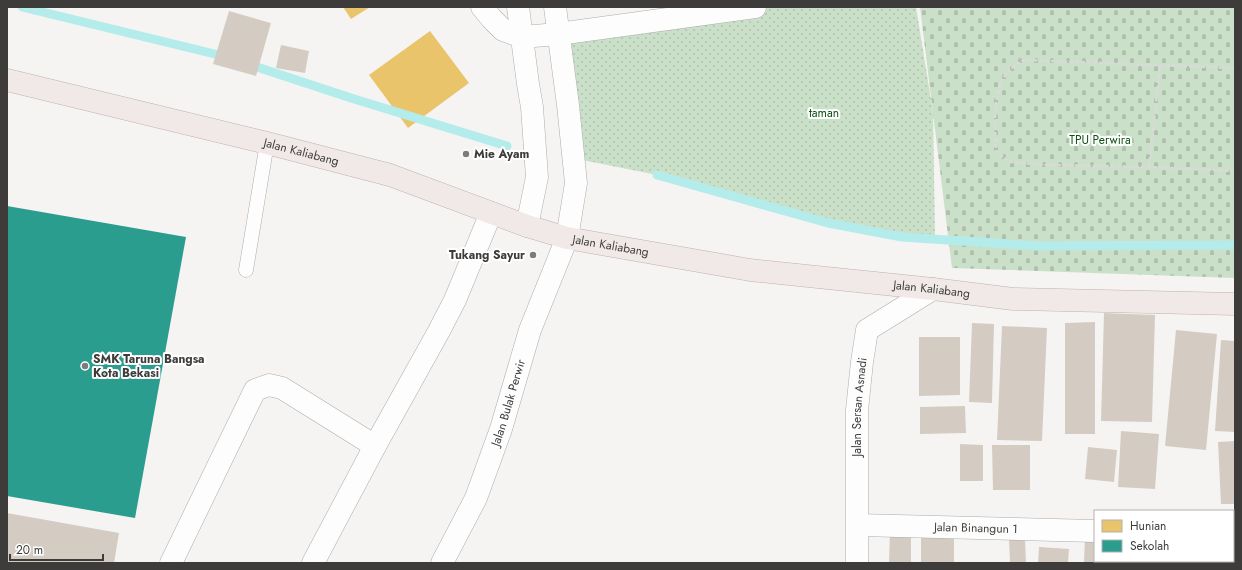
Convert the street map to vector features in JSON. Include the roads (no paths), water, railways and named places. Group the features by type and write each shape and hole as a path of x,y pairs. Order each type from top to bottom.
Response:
{"main road":[{"name":"Jalan Kaliabang","path":"7,80 267,143 390,175 527,226 568,238 750,270 1013,299 1235,304"}],"street":[{"path":"482,7 492,20 503,30 522,38 755,7"},
{"path":"518,7 532,107 537,176 527,226"},
{"name":"Jalan Bulak Perwir","path":"442,563 476,498 501,429 530,330 568,238 576,183 568,105 555,7"},
{"path":"313,563 452,306 492,213"},
{"name":"Jalan Sersan Asnadi","path":"857,563 858,410 862,362 867,330 933,289"},
{"path":"171,563 255,390 269,385 282,388 375,446"},
{"name":"Jalan Binangun 1","path":"858,525 1094,531"}],"lane":[{"path":"246,270 267,143"}],"waterway":[{"path":"22,7 227,57"},
{"path":"248,64 351,98 507,146"},
{"path":"657,175 828,223 902,237 1039,246 1235,245"}],"place":[{"name":"Mie Ayam","path":"466,154"},
{"name":"Tukang Sayur","path":"533,255"},
{"name":"SMK Taruna Bangsa Kota Bekasi","path":"85,366"}],"park label":[{"name":"taman","path":"824,113"},
{"name":"TPU Perwira","path":"1100,140"}]}
